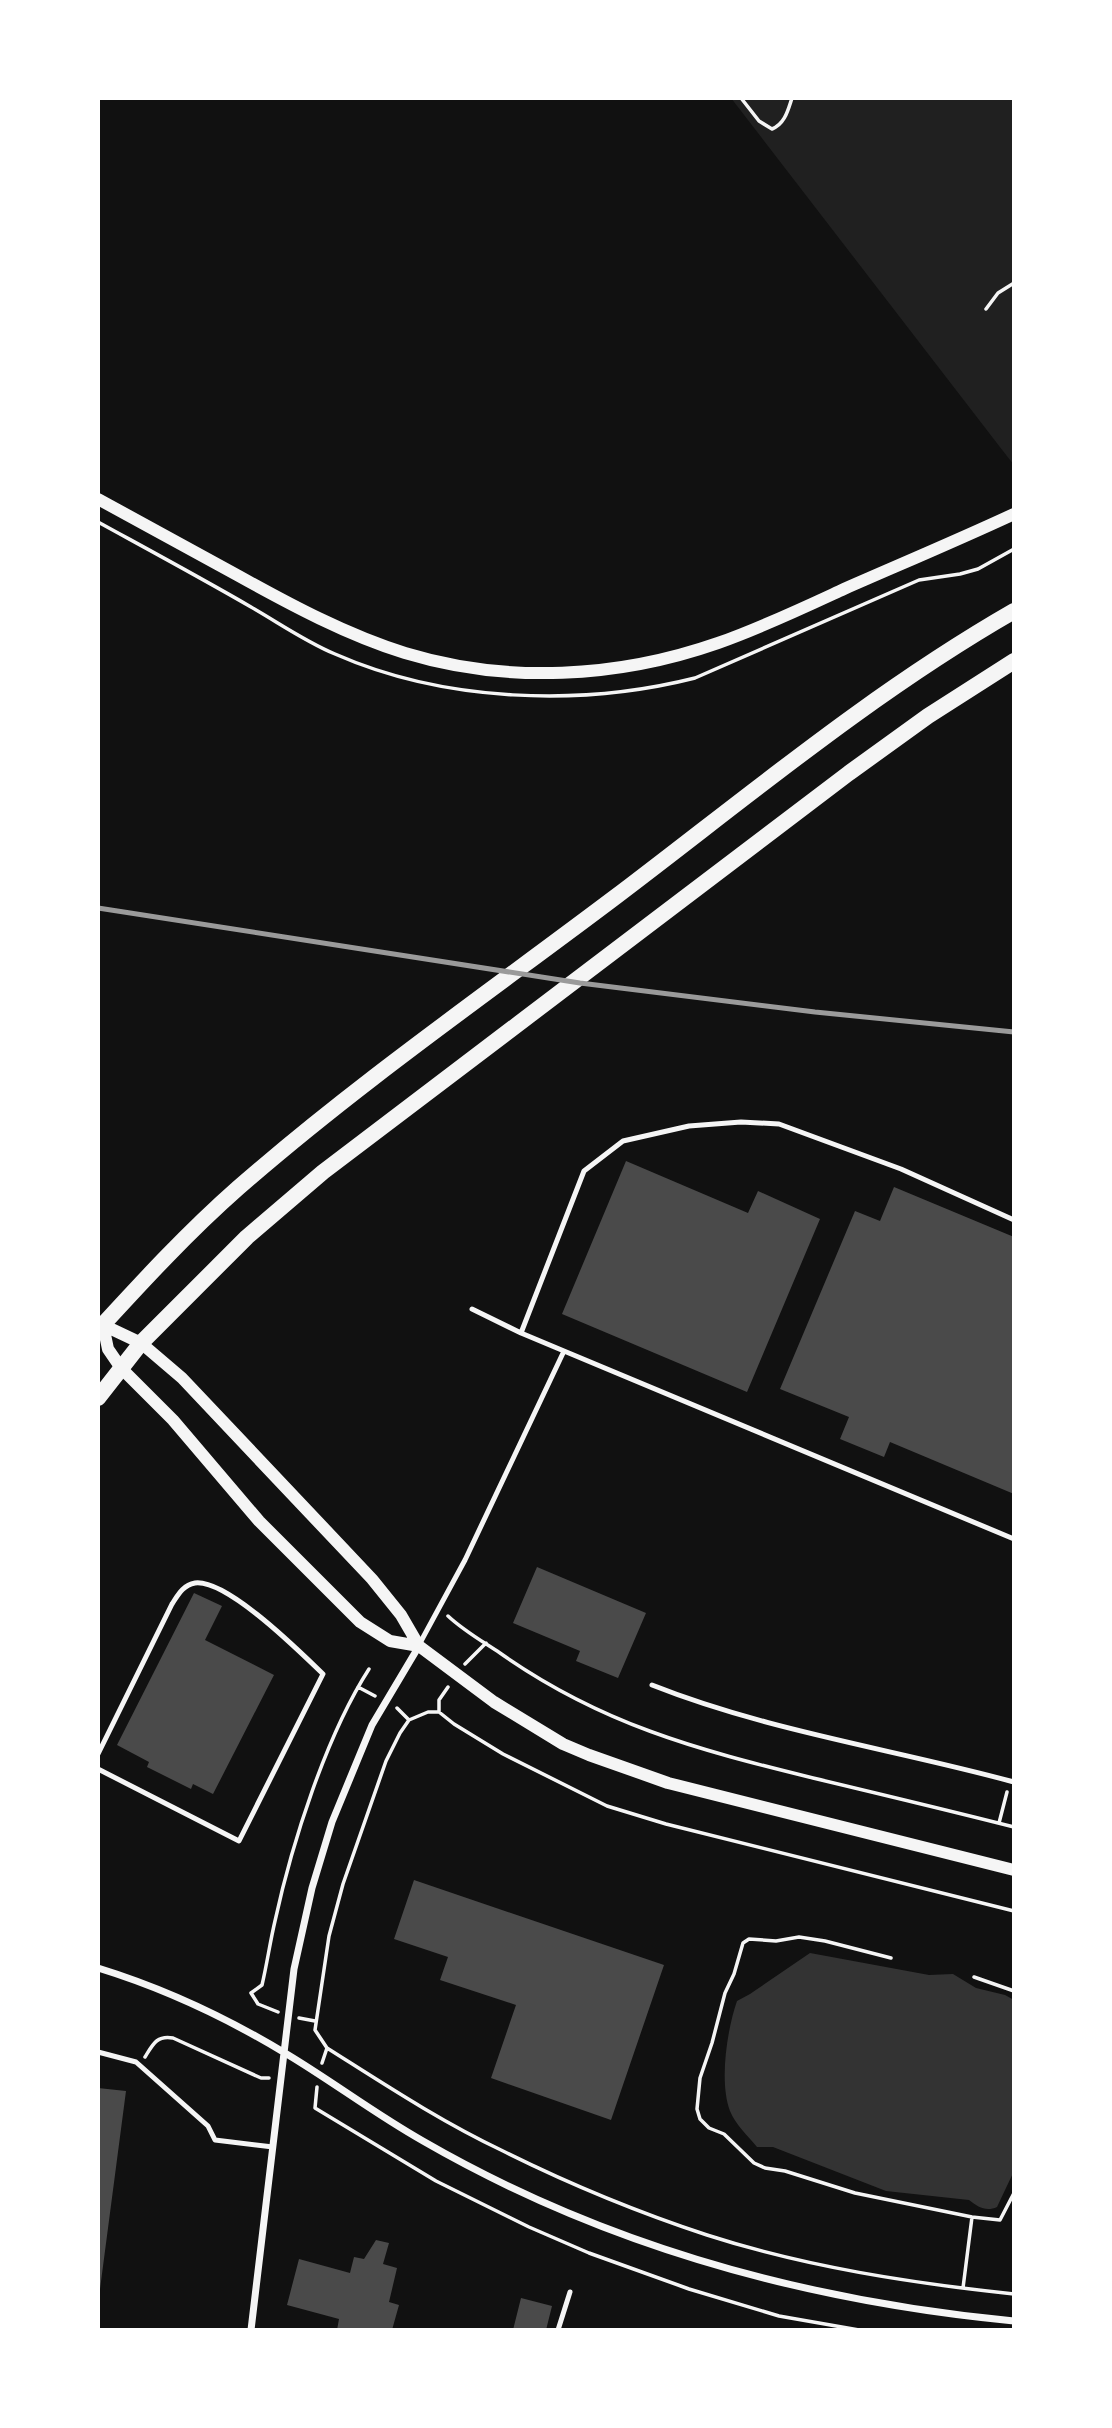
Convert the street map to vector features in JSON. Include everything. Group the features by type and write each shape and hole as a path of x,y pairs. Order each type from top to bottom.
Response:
{"main road":[{"path":"100,1325 169,1253 237,1189 343,1102 644,875 807,747 891,689 1014,611"},
{"path":"98,1398 141,1343 247,1237 323,1172 707,879 928,716 1014,661"}],"street":[{"path":"98,499 270,593 366,638 405,653 446,663 481,669 541,673 575,673 631,666 718,643 1014,514"},
{"path":"100,1325 141,1343 182,1378 372,1579 401,1615 418,1646 459,1678 520,1719 589,1755 696,1790 1014,1870"},
{"path":"100,1325 107,1349 121,1368 173,1420 259,1521 360,1622 390,1641 418,1646"},
{"path":"251,2330 294,1969 312,1888 332,1822 372,1725 418,1646"},
{"path":"98,1968 182,2000 284,2053 369,2108 463,2163 525,2194 623,2235 682,2255 819,2292 905,2309 1014,2321"}],"lane":[{"path":"521,1333 584,1171 623,1141 689,1126 741,1122 779,1124 901,1169 1014,1220"},
{"path":"472,1309 521,1333 1014,1539"},
{"path":"418,1646 466,1560 564,1351"},
{"path":"98,1754 172,1604 183,1588 193,1583 207,1583 222,1590 280,1633 323,1674 239,1841 98,1769"},
{"path":"652,1685 715,1708 782,1727 928,1759 1012,1782"},
{"path":"98,2052 136,2062 208,2126 215,2140 273,2147"},
{"path":"558,2330 570,2292"}],"path":[{"path":"741,98 759,121 772,129 779,126 783,120 792,98"},
{"path":"986,309 998,293 1014,283"},
{"path":"98,522 334,654 399,676 449,688 523,696 599,695 695,678 919,580 978,569 1014,549"},
{"path":"439,1608 461,1628 543,1681 575,1699 648,1732 716,1754 1014,1827"},
{"path":"251,1993 262,1985 275,1920 313,1794 331,1745 369,1669"},
{"path":"1014,1911 666,1824 607,1806 503,1754 439,1712 428,1712 409,1720 400,1733 386,1761 364,1820 329,1936 315,2021 318,2037 327,2048 407,2098 499,2150 586,2189 708,2235 831,2267 1014,2294"},
{"path":"999,1824 1012,1782"},
{"path":"891,1958 799,1937 767,1941 749,1939 743,1943 722,2001 700,2078 697,2109 700,2119 709,2128 723,2134 754,2163 855,2193 972,2217 1000,2220 1014,2193"},
{"path":"974,1977 1014,1990"},
{"path":"140,2066 155,2041 164,2036 261,2078 281,2077"},
{"path":"315,2108 436,2181 589,2253 689,2289 779,2316 859,2330"},
{"path":"963,2288 972,2217"}],"shaded area":[{"path":"731,98 1014,98 1014,465 1003,451"},
{"path":"810,1953 929,1975 953,1974 976,1988 1014,2000 1014,2171 997,2207 986,2209 969,2200 886,2191 773,2147 757,2147 738,2125 730,2111 725,2086 727,2041 737,2001"}],"building":[{"path":"626,1161 748,1213 758,1191 820,1219 747,1392 562,1314"},
{"path":"894,1187 1014,1237 1014,1494 890,1442 884,1457 840,1439 849,1417 780,1389 855,1211 880,1221"},
{"path":"537,1567 646,1613 618,1678 576,1661 580,1651 513,1623"},
{"path":"194,1593 222,1606 205,1640 274,1675 213,1794 193,1784 191,1789 147,1767 149,1762 117,1745"},
{"path":"414,1880 664,1965 611,2120 491,2078 516,2005 440,1980 448,1957 394,1939"},
{"path":"98,2088 126,2091 100,2289 98,2289"},
{"path":"376,2240 389,2243 383,2264 397,2268 389,2302 399,2305 392,2330 337,2330 339,2319 287,2305 299,2259 350,2273 354,2257 364,2259"},
{"path":"521,2298 552,2306 546,2330 513,2330"}],"railway":[{"path":"98,908 580,983 815,1012 1014,1032"}]}
